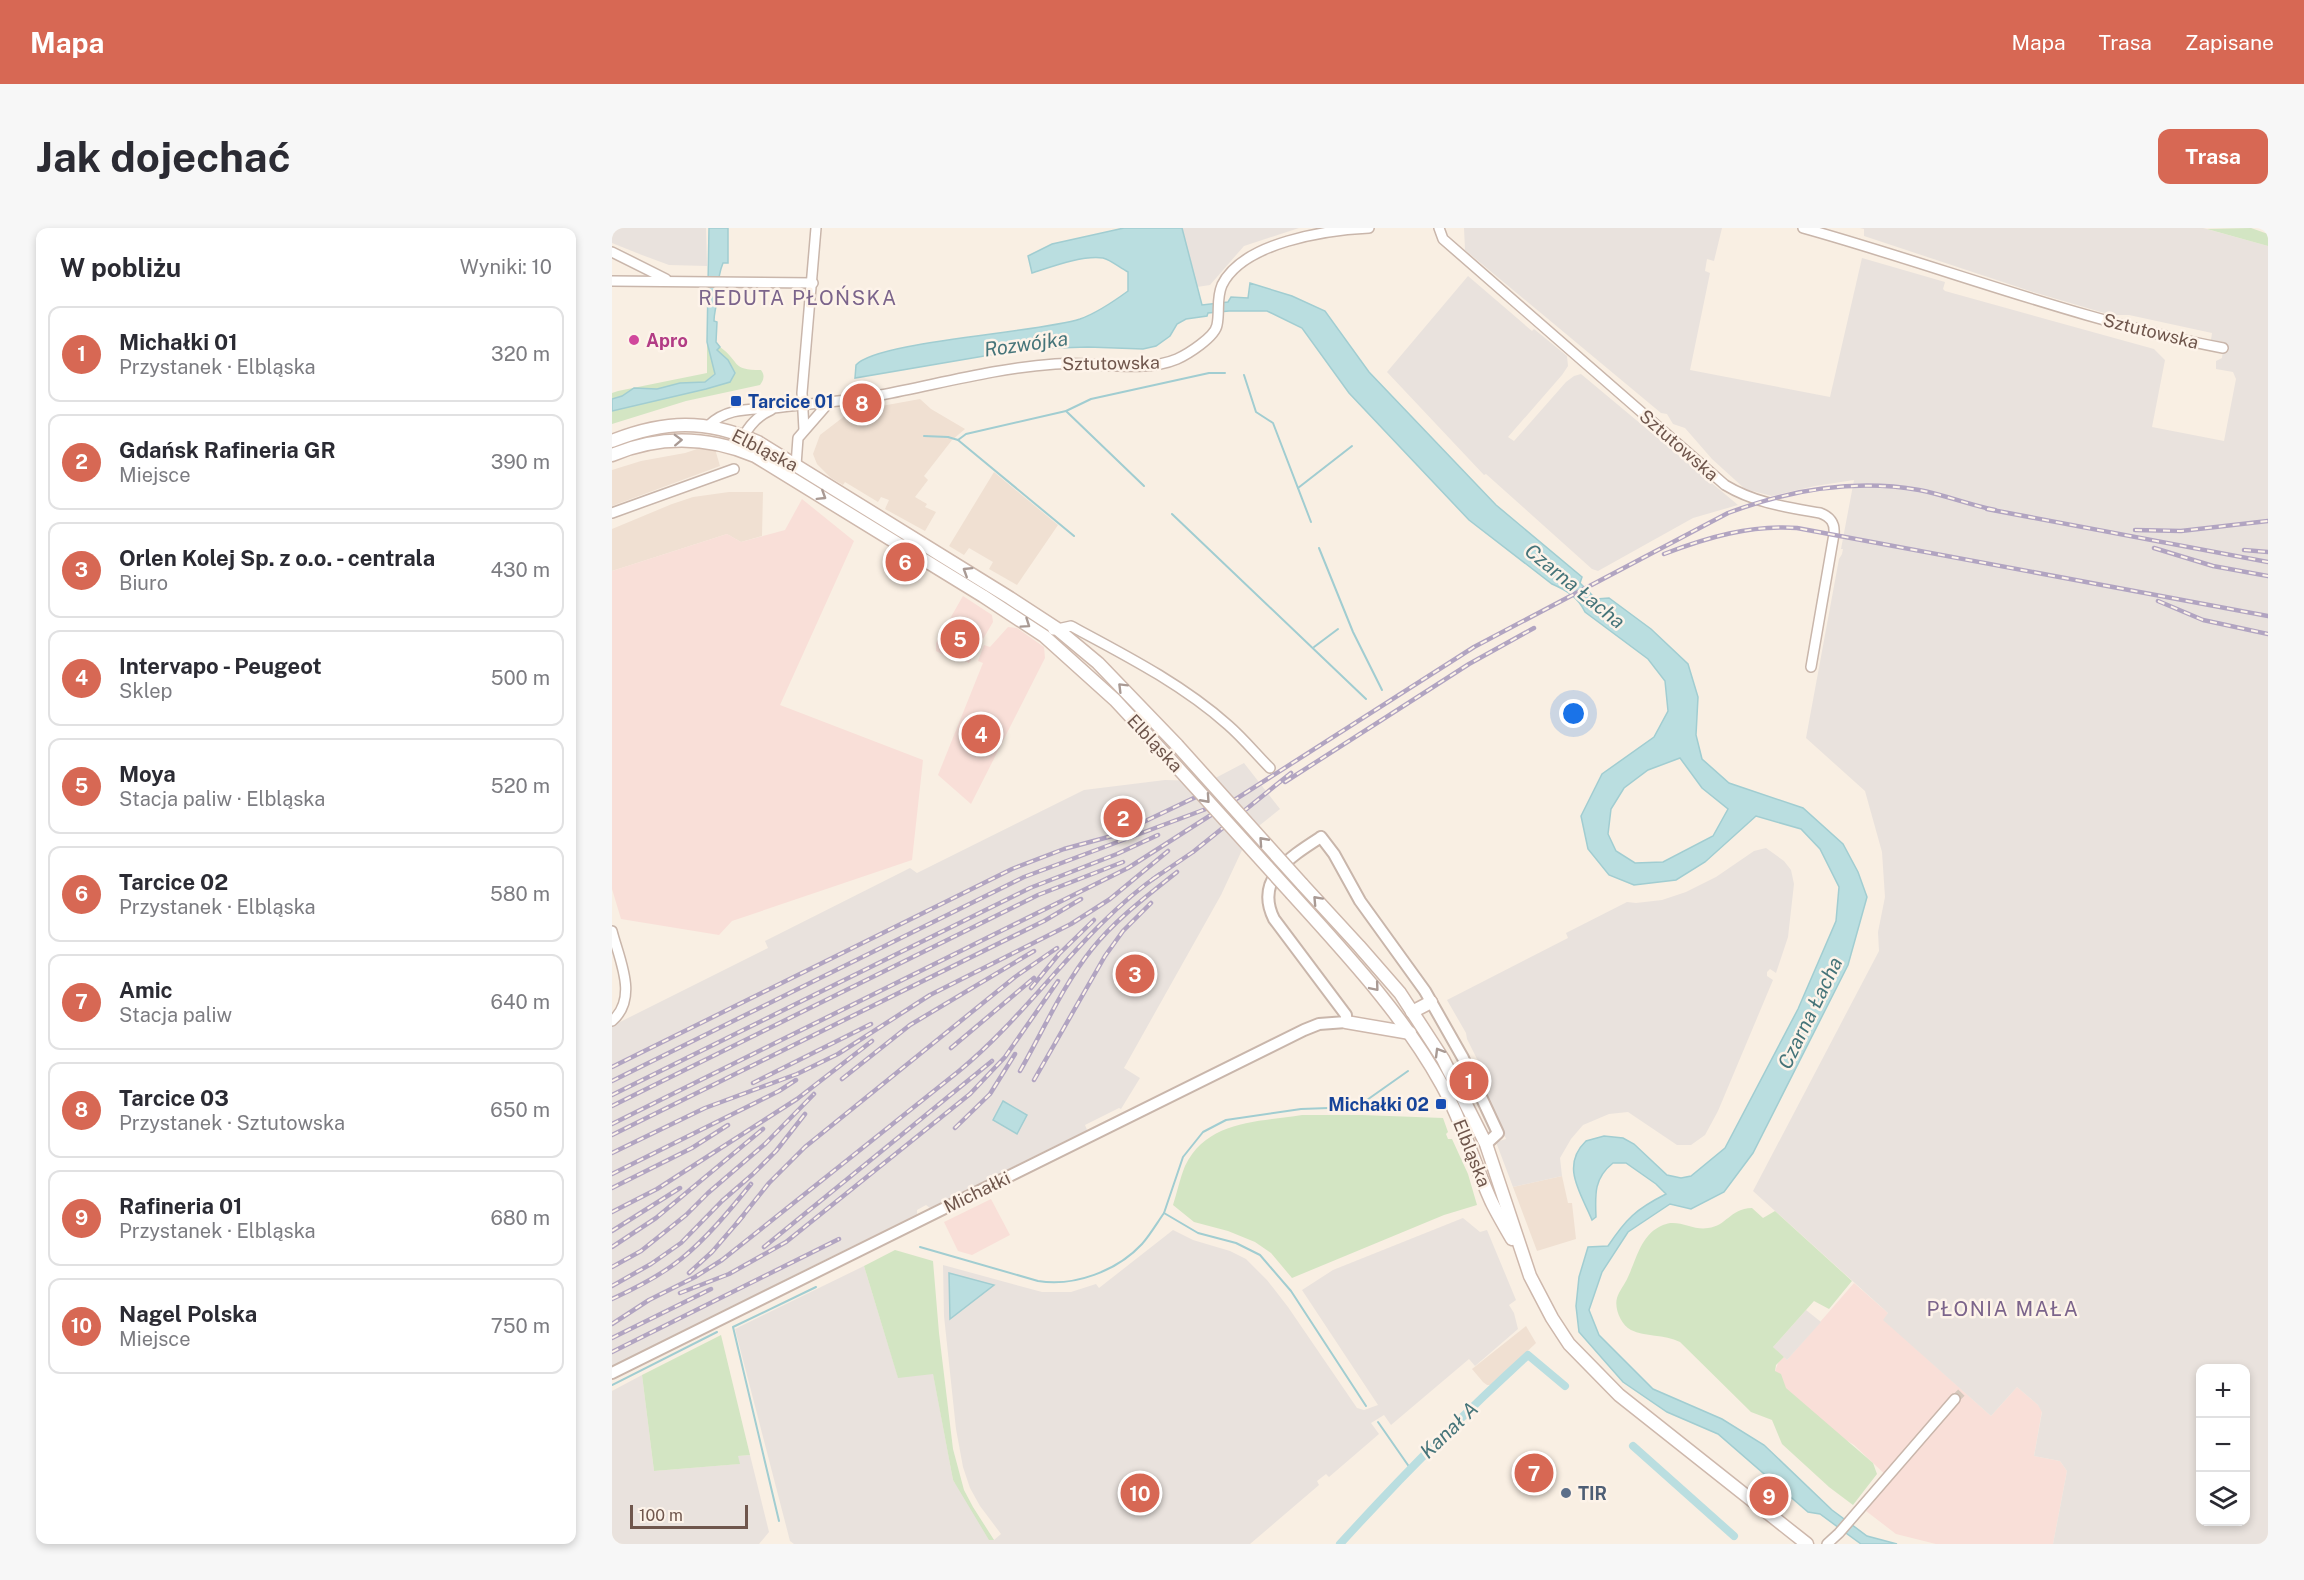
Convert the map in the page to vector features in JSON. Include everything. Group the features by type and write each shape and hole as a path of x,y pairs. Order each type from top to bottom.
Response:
{"main road":[{"name":"Elbląska","path":"612,441 638,432 671,425 710,425 744,435 1010,598 1056,628 1105,670 1177,745 1400,993 1443,1059 1486,1144 1504,1193 1524,1261"},
{"name":"Elbląska","path":"612,455 641,444 675,440 706,441 737,448 772,465 1044,636 1115,700 1292,894 1392,1009 1410,1033 1465,1132 1492,1203 1538,1292 1562,1333 1579,1356 1618,1395 1807,1544"},
{"path":"1412,1012 1431,1002"},
{"path":"1380,1028 1392,1009"},
{"path":"1346,1022 1410,1033"}],"street":[{"path":"804,430 802,405 816,228"},
{"name":"Sztutowska","path":"710,425 727,413 737,410 776,408 878,395 1030,366 1065,363 1141,366 1167,363 1204,341 1217,327 1218,297 1223,283 1232,271 1262,252 1291,240 1335,230 1369,228"},
{"name":"Sztutowska","path":"1439,228 1443,238 1725,485 1741,495 1760,502 1820,513 1832,521 1834,534 1811,667"},
{"name":"Sztutowska","path":"1803,228 1869,246 2122,325 2223,348"},
{"path":"612,252 670,281"},
{"path":"612,281 813,283"},
{"path":"796,465 798,438 825,407 826,402"},
{"name":"Sztutowska","path":"737,448 752,423 760,415 776,408"},
{"path":"612,513 734,469"},
{"name":"Elbląska","path":"1056,628 1071,626 1165,679 1227,725 1270,768"},
{"path":"1044,636 1056,628"},
{"name":"Elbląska","path":"1346,1022 1346,1015 1274,919 1268,904 1268,889 1273,876 1304,848 1321,837 1334,854 1360,901 1416,978 1463,1058 1498,1133 1486,1144"},
{"path":"612,931 627,995 623,1009 612,1021"},
{"name":"Michałki","path":"612,1373 1304,1030 1319,1024 1346,1022"},
{"path":"1827,1544 1849,1522 1955,1400"}],"shaded area":[{"path":"612,228 706,228 707,266 669,265 612,243"},
{"path":"1182,228 1299,228 1244,246 1210,285 1197,287"},
{"path":"1464,228 1722,228 1714,261 1707,259 1705,271 1710,273 1690,370 1830,397 1862,258 1945,282 1943,289 1945,291 2154,349 2165,360 2152,427 2224,441 2236,379 2233,372 2216,369 2216,361 2222,358 2224,342 2211,340 2212,333 2129,315 2111,315 2033,292 1864,236 1864,229 1860,228 2203,228 2268,246 2268,1544 2053,1544 2067,1471 2060,1461 2034,1456 2042,1412 2038,1405 2017,1387 1991,1416 1883,1320 1888,1313 1753,1191 1879,951 1878,932 1885,897 1882,852 1865,791 1806,738 1839,559 1843,549 1841,549 1854,480 1772,496 1745,489 1712,459 1685,428 1673,424 1667,414 1661,413 1465,250"},
{"path":"1468,276 1532,331 1534,329 1567,356 1568,366 1562,375 1508,437 1514,441 1566,382 1581,374 1738,505 1693,518 1598,571 1592,569 1486,474 1484,475 1387,372"},
{"path":"920,399 931,409 965,429 952,440 924,476 928,480 915,497 927,504 925,507 936,512 925,531 885,509 889,500 881,497 878,502 845,482 843,485 831,478 817,464 813,454 820,435 846,415 865,409"},
{"path":"703,447 715,449 720,466 612,506 612,470"},
{"path":"994,472 1058,525 1017,585 989,569 993,562 969,548 964,555 949,546"},
{"path":"729,492 763,492 762,536 741,542 727,534 612,571 612,529 693,497"},
{"path":"802,499 854,541 780,705 923,760 912,860 732,921 719,935 621,919 612,889 612,571 727,534 741,542 785,530"},
{"path":"963,596 992,615 993,622 969,663 949,652 945,656 936,651 936,643"},
{"path":"1008,627 1017,628 1044,647 1045,658 971,804 938,775 983,663 978,661 984,645 990,647"},
{"path":"1244,763 1280,809 1250,833 1221,895 1124,1068 1140,1078 1121,1109 1085,1125 1087,1130 930,1208 926,1205 917,1210 917,1214 612,1366 612,1026 768,948 765,941 910,868 917,873 1084,790 1165,780 1202,781 1204,784"},
{"path":"1766,848 1784,861 1791,870 1794,884 1788,937 1776,973 1770,969 1767,972 1767,976 1773,980 1718,1111 1705,1135 1691,1145 1677,1145 1628,1112 1609,1114 1583,1125 1571,1139 1560,1158 1562,1176 1513,1187 1496,1142 1506,1139 1478,1073 1483,1071 1466,1033 1447,1000 1568,938 1566,933 1627,902 1662,900 1686,892 1716,877 1754,851"},
{"path":"1562,1176 1568,1203 1572,1203 1576,1239 1537,1251 1513,1187"},
{"path":"991,1199 1010,1235 972,1255 958,1251 944,1222"},
{"path":"1463,1218 1480,1232 1487,1230 1516,1300 1509,1305 1514,1313 1518,1329 1475,1366 1469,1359 1391,1425 1384,1415 1371,1423 1379,1434 1329,1477 1326,1474 1317,1481 1319,1485 1250,1544 794,1544 790,1541 735,1329 864,1266 898,1377 933,1373 953,1480 994,1540 1001,1534 980,1506 970,1488 963,1467 956,1429 944,1316 943,1265 1042,1292 1071,1292 1096,1284 1099,1288 1173,1230 1193,1240 1230,1251 1246,1259 1267,1280 1288,1307 1357,1408 1364,1410 1378,1405 1302,1290 1333,1270"},
{"path":"1854,1283 1888,1313 1884,1320 1991,1416 2017,1387 2038,1405 2042,1411 2034,1456 2060,1461 2067,1471 2053,1544 1936,1544 1896,1534 1866,1511 1891,1480 1854,1445 1840,1436 1773,1377 1778,1363 1784,1357 1787,1360"},
{"path":"1806,1310 1821,1322 1787,1360 1773,1347"},
{"path":"1526,1326 1536,1343 1492,1385 1487,1385 1472,1369"},
{"path":"642,1375 654,1471 739,1464 737,1456 750,1455 769,1532 759,1544 612,1544 612,1391"}],"green space":[{"path":"2251,228 2268,234 2268,246 2207,229"},
{"path":"707,342 715,373 705,382 680,383 657,389 634,388 612,399 612,393 618,391 707,373"},
{"path":"720,347 740,367 761,370 763,378 760,385 686,401 612,424 612,411 730,382 728,360 716,350"},
{"path":"1302,1115 1443,1118 1448,1132 1446,1134 1448,1139 1452,1139 1468,1174 1477,1205 1444,1215 1292,1278 1271,1253 1255,1242 1228,1231 1194,1222 1173,1205 1185,1166 1206,1140 1220,1131 1235,1126"},
{"path":"1752,1208 1763,1218 1775,1211 1852,1281 1829,1309 1814,1301 1773,1347 1784,1357 1776,1365 1775,1371 1781,1374 1786,1388 1873,1463 1877,1474 1853,1505 1829,1487 1782,1444 1772,1420 1751,1412 1680,1342 1631,1330 1621,1320 1617,1311 1618,1295 1645,1240 1656,1229 1669,1223 1697,1228 1714,1227 1738,1211"},
{"path":"895,1250 933,1261 953,1449 964,1490 994,1540 989,1540 953,1480 933,1374 898,1378 864,1266"},
{"path":"721,1335 750,1455 738,1456 740,1464 654,1471 642,1375"}],"water":[{"path":"709,228 728,228 728,263 723,263 719,275 714,321 717,322 716,342 720,347 717,350 728,360 735,373 730,382 612,411 612,399 634,388 657,389 680,383 705,382 715,374 707,342"},
{"path":"1124,228 1182,228 1202,305 1228,302 1231,297 1248,298 1250,283 1292,296 1325,311 1369,372 1496,505 1582,577 1580,583 1596,599 1609,598 1651,629 1688,664 1698,697 1696,735 1702,759 1729,783 1803,808 1843,844 1858,872 1867,897 1848,965 1753,1153 1724,1192 1691,1209 1670,1204 1628,1232 1602,1272 1589,1310 1599,1335 1653,1389 1722,1419 1764,1445 1832,1510 1867,1536 1897,1544 1861,1544 1820,1514 1808,1512 1718,1434 1667,1412 1623,1382 1579,1332 1576,1306 1579,1277 1588,1247 1608,1246 1632,1215 1666,1194 1626,1163 1613,1163 1599,1181 1596,1194 1596,1217 1592,1220 1575,1180 1574,1160 1578,1150 1586,1141 1604,1136 1623,1138 1634,1144 1667,1175 1681,1178 1691,1176 1725,1148 1798,1009 1836,921 1839,887 1820,849 1801,829 1756,816 1705,862 1676,880 1634,885 1609,875 1588,849 1581,816 1602,774 1654,737 1668,711 1665,681 1648,659 1585,612 1571,595 1552,584 1469,520 1349,393 1302,328 1267,311 1208,313 1207,316 1186,319 1177,324 1170,336 1156,346 1143,349 1088,347 1026,349 855,378 856,365 870,357 925,344 1030,329 1080,319 1128,291 1128,272 1103,258 1076,260 1032,273 1028,256 1052,244","holes":["1680,758 1702,788 1728,809 1713,836 1663,862 1635,863 1616,851 1608,834 1611,809 1624,788 1648,770"]},
{"path":"1003,1101 1027,1115 1017,1134 993,1120"},
{"path":"949,1273 994,1285 950,1319"}],"waterway":[{"path":"924,436 948,437 958,440 966,434 1066,411 1091,399 1209,373 1225,373"},
{"path":"1244,375 1256,412 1273,423 1311,522"},
{"path":"1066,411 1144,486"},
{"path":"958,440 1074,536"},
{"path":"1298,488 1352,446"},
{"path":"1172,514 1366,699"},
{"path":"1319,548 1353,632 1382,690"},
{"path":"1314,647 1338,629"},
{"path":"1366,1406 1291,1291 1260,1255 1236,1243 1198,1233 1164,1213 1183,1157 1203,1132 1226,1120 1301,1109 1357,1107 1408,1071"},
{"path":"920,1247 1038,1281 1066,1282 1094,1275 1132,1254 1151,1233 1164,1213"},
{"path":"779,1521 733,1327 816,1287"},
{"path":"612,1385 717,1332"},
{"name":"Kanał A","path":"1340,1544 1432,1447 1528,1355 1565,1386"},
{"path":"1378,1422 1410,1468"},
{"name":"Kanał A","path":"1633,1446 1734,1536"}],"tunnel":[{"path":"1955,1399 1963,1391"}],"railway":[{"path":"612,1124 1128,868 1474,647 1728,513 1775,498 1847,486 1919,490 1995,510"},
{"path":"1987,509 2268,562"},
{"path":"2135,530 2181,531 2268,521"},
{"path":"1664,554 1697,542 1746,530 1797,528 2268,616"},
{"path":"2154,548 2213,566 2268,576"},
{"path":"2244,550 2268,552"},
{"path":"2158,601 2203,620 2268,634"},
{"path":"1285,782 1469,664 1534,628"},
{"path":"1153,879 1193,852 1291,773"},
{"path":"1135,826 1196,797"},
{"path":"612,1081 1024,877 1214,806"},
{"path":"612,1095 1030,888 1117,854 1158,835"},
{"path":"612,1067 1012,869 1064,849 1112,836"},
{"path":"612,1153 705,1108 797,1074 838,1054 930,995 1071,924 1110,899 1168,851"},
{"path":"612,1106 1038,895 1123,862"},
{"path":"1020,1071 1063,993 1092,949 1122,918 1177,872"},
{"path":"612,1324 649,1300 695,1277 722,1260 959,1071 985,1048 1106,919 1160,874"},
{"path":"612,1135 1044,921 1081,899"},
{"path":"1034,1080 1105,956 1123,931 1151,903"},
{"path":"1031,988 1059,954 1094,920"},
{"path":"737,1223 769,1183 805,1147 1015,977 1057,948"},
{"path":"842,1079 910,1025 1034,951"},
{"path":"951,1048 1034,978"},
{"path":"680,1293 729,1274 786,1242 970,1094 1005,1057 1058,981"},
{"path":"753,1083 871,1024"},
{"path":"612,1212 657,1189 797,1099 872,1041"},
{"path":"955,1128 990,1094 1015,1054"},
{"path":"764,1247 992,1061"},
{"path":"612,1174 779,1091 796,1080"},
{"path":"612,1267 641,1251 686,1215 765,1144 814,1094"},
{"path":"612,1286 651,1264 681,1243 776,1151 805,1114"},
{"path":"612,1188 692,1148 728,1125"},
{"path":"612,1247 656,1218 763,1129"},
{"path":"612,1299 665,1271 691,1251 751,1184"},
{"path":"612,1231 680,1188"},
{"path":"689,1273 712,1252 743,1216"},
{"path":"612,1352 839,1239"},
{"path":"612,1338 711,1289"}],"place":[{"name":"Apro","path":"634,340"},
{"name":"Tarcice 01","path":"736,401"},
{"name":"Tarcice 03","path":"862,403"},
{"name":"Tarcice 02","path":"905,562"},
{"name":"Moya","path":"960,639"},
{"name":"Intervapo - Peugeot","path":"981,734"},
{"name":"Gdańsk Rafineria GR","path":"1123,818"},
{"name":"Orlen Kolej Sp. z o.o. - centrala","path":"1135,974"},
{"name":"Michałki 01","path":"1469,1081"},
{"name":"Michałki 02","path":"1441,1104"},
{"name":"Amic","path":"1534,1473"},
{"name":"Nagel Polska","path":"1140,1493"},
{"name":"TIR","path":"1566,1493"},
{"name":"Rafineria 01","path":"1769,1496"}],"district":[{"name":"REDUTA PŁOŃSKA","path":"798,298"},
{"name":"PŁONIA MAŁA","path":"2003,1309"}],"water label":[{"name":"Rozwójka","path":"1026,344"},
{"name":"Czarna Łacha","path":"1575,586"},
{"name":"Czarna Łacha","path":"1810,1013"}]}
